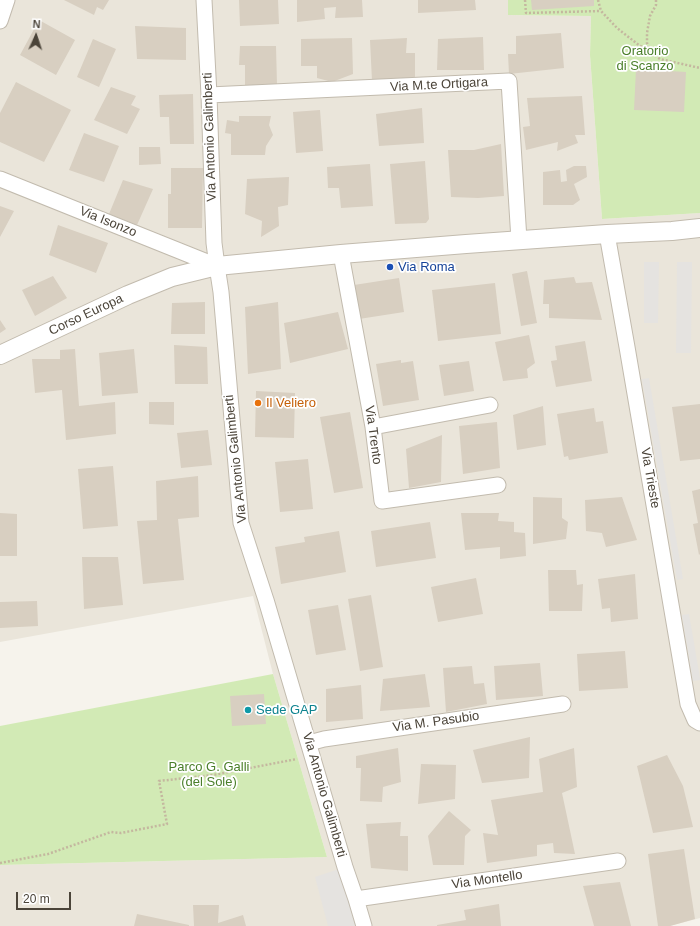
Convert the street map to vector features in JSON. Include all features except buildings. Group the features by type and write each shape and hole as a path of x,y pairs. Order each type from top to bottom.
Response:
{"street":[{"path":"0,21 7,0"},
{"name":"Via Antonio Galimberti","path":"204,0 214,242 221,292 241,523 364,926"},
{"name":"Via M.te Ortigara","path":"209,95 509,81 519,240"},
{"name":"Via Isonzo","path":"0,179 217,266"},
{"path":"217,266 341,254 700,228"},
{"name":"Via Trieste","path":"607,234 688,704 698,721"},
{"name":"Via Trento","path":"341,254 373,427 382,501 498,485"},
{"name":"Corso Europa","path":"0,355 128,295 172,277 217,266"},
{"path":"373,427 490,404"},
{"name":"Via M. Pasubio","path":"309,743 324,739 563,704"},
{"name":"Via Montello","path":"356,899 618,861"}],"path":[{"path":"525,0 526,13 601,10"},
{"path":"598,0 601,10 617,28 640,46 648,49 660,59 700,68"},
{"path":"648,49 646,43 647,33 650,16 656,5 656,0"},
{"path":"0,863 48,854 111,832 121,832 167,824 160,781 213,775 298,759 314,760"}],"shaded area":[{"path":"0,0 508,0 508,15 591,16 590,55 602,219 700,213 700,918 670,926 0,926 0,865 327,857 273,674 253,596 0,642"},
{"path":"644,262 659,262 658,323 644,323"},
{"path":"677,262 692,262 691,353 676,353"},
{"path":"649,378 683,579 677,580 642,379"},
{"path":"689,614 700,678 700,680 693,681 682,615"},
{"path":"345,867 364,926 328,926 315,877"}],"green space":[{"name":"Oratorio di Scanzo","path":"508,0 700,0 700,213 602,219 590,55 591,16 508,15"},
{"name":"Parco G. Galli (del Sole)","path":"273,674 327,857 0,865 0,726"}],"place":[{"name":"Via Roma","path":"390,267"},
{"name":"Il Veliero","path":"258,403"},
{"name":"Sede GAP","path":"248,710"}]}
